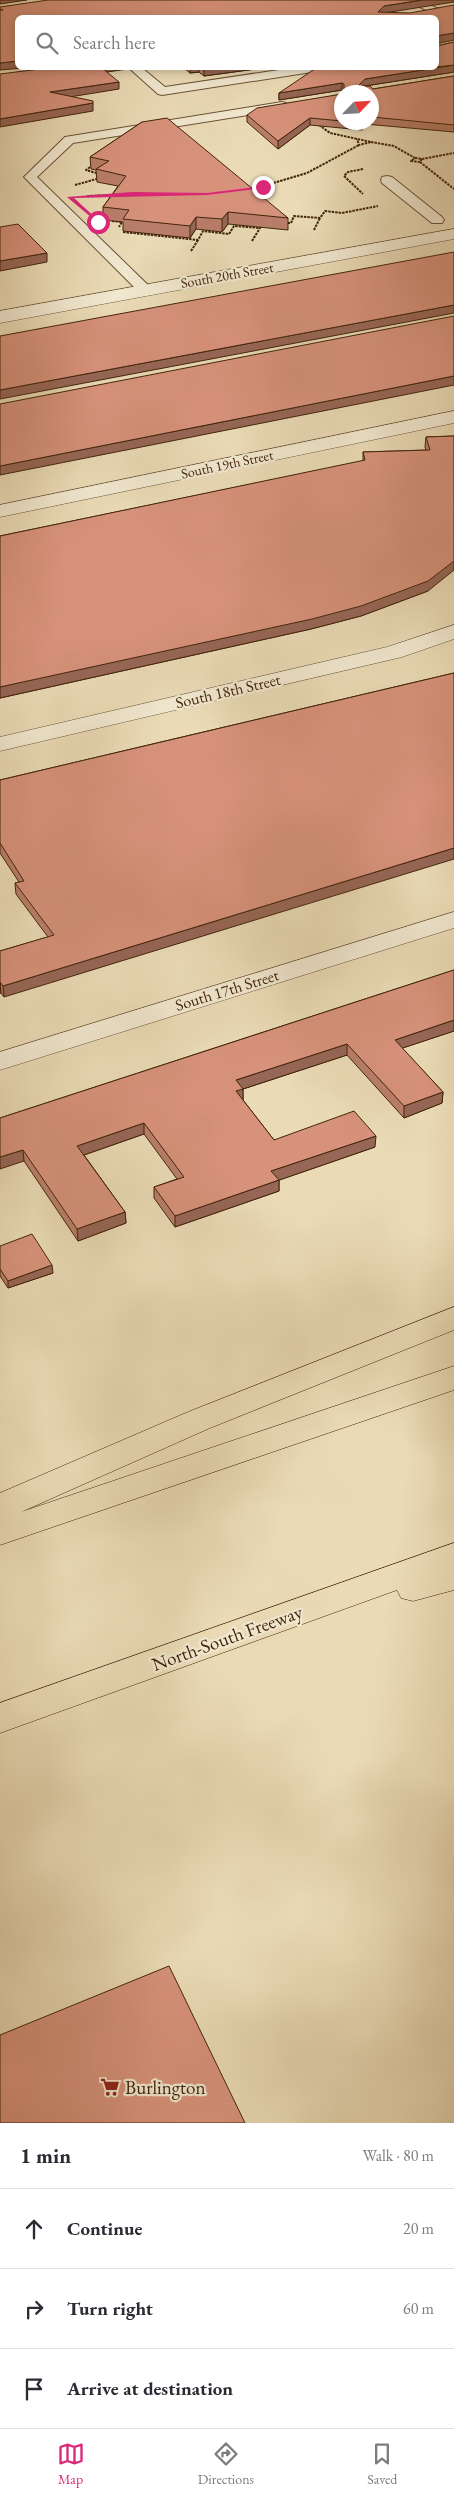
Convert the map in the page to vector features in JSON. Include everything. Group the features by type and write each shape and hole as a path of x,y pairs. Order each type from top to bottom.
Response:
{"highway":[{"path":"0,1507 199,1420 454,1318"},
{"path":"0,1532 454,1378"},
{"name":"North-South Freeway","path":"0,1718 224,1640 454,1556"},
{"path":"224,1640 454,1577"}],"street":[{"path":"393,228 446,219"},
{"name":"South 20th Street","path":"0,317 454,234"},
{"path":"110,278 147,271"},
{"name":"South 19th Street","path":"0,511 454,417"},
{"name":"South 18th Street","path":"0,744 394,652 454,632"},
{"name":"South 17th Street","path":"0,1061 454,920"}],"lane":[{"path":"412,0 434,10"},
{"path":"414,13 447,8"},
{"path":"137,70 162,91 299,70"},
{"path":"145,290 30,177 69,140 293,104"},
{"path":"387,180 446,219"}],"path":[{"path":"316,122 330,133 394,146 415,158 422,159 454,153"},
{"path":"357,139 359,145"},
{"path":"246,190 282,182 330,162 359,145 372,142"},
{"path":"415,158 411,161 420,162 454,189"},
{"path":"79,197 123,194"},
{"path":"314,230 324,211 342,212 378,206"},
{"path":"282,222 291,223 294,216 320,218"},
{"path":"105,220 122,222 116,231 198,240"},
{"path":"252,240 265,221"},
{"path":"190,251 203,231 229,234 234,226 260,228"}],"building":[{"path":"48,0 422,0 384,6 378,12 410,13 454,5 454,33 439,36 439,15 15,15 15,61 0,63 0,10 3,10 0,7"},
{"path":"454,42 454,65 439,67 439,46"},
{"path":"32,70 104,70 119,82 50,92 93,101 93,103 0,119 0,74"},
{"path":"313,70 423,70 365,79 359,85 344,85 342,83 279,93"},
{"path":"454,76 454,125 379,118 379,88"},
{"path":"334,95 334,120 310,118 278,141 247,115 257,108"},
{"path":"167,118 288,218 228,212 222,219 196,217 190,226 123,219 129,210 103,207 126,176 96,169 109,161 90,157 142,122"},
{"path":"18,224 47,253 0,261 0,227"},
{"path":"454,252 454,305 0,390 0,336"},
{"path":"454,316 454,376 0,466 0,404"},
{"path":"454,436 454,561 428,581 361,606 312,619 0,687 0,536 365,460 363,452 430,450 426,437"},
{"path":"454,673 454,848 3,986 0,982 0,951 54,935 15,883 24,881 0,843 0,780"},
{"path":"454,970 454,1020 395,1040 443,1092 404,1106 347,1044 236,1080 243,1089 236,1091 274,1140 354,1111 376,1136 271,1171 279,1180 175,1216 154,1187 184,1177 144,1123 77,1146 125,1212 77,1229 23,1150 0,1157 0,1118"},
{"path":"32,1234 52,1265 8,1281 0,1269 0,1246"},
{"name":"Burlington","path":"169,1966 245,2123 0,2123 0,2035"}],"place":[{"name":"Burlington","path":"110,2087"}],"route":[{"path":"98,222 70,197 132,194 207,194 263,187"}]}
